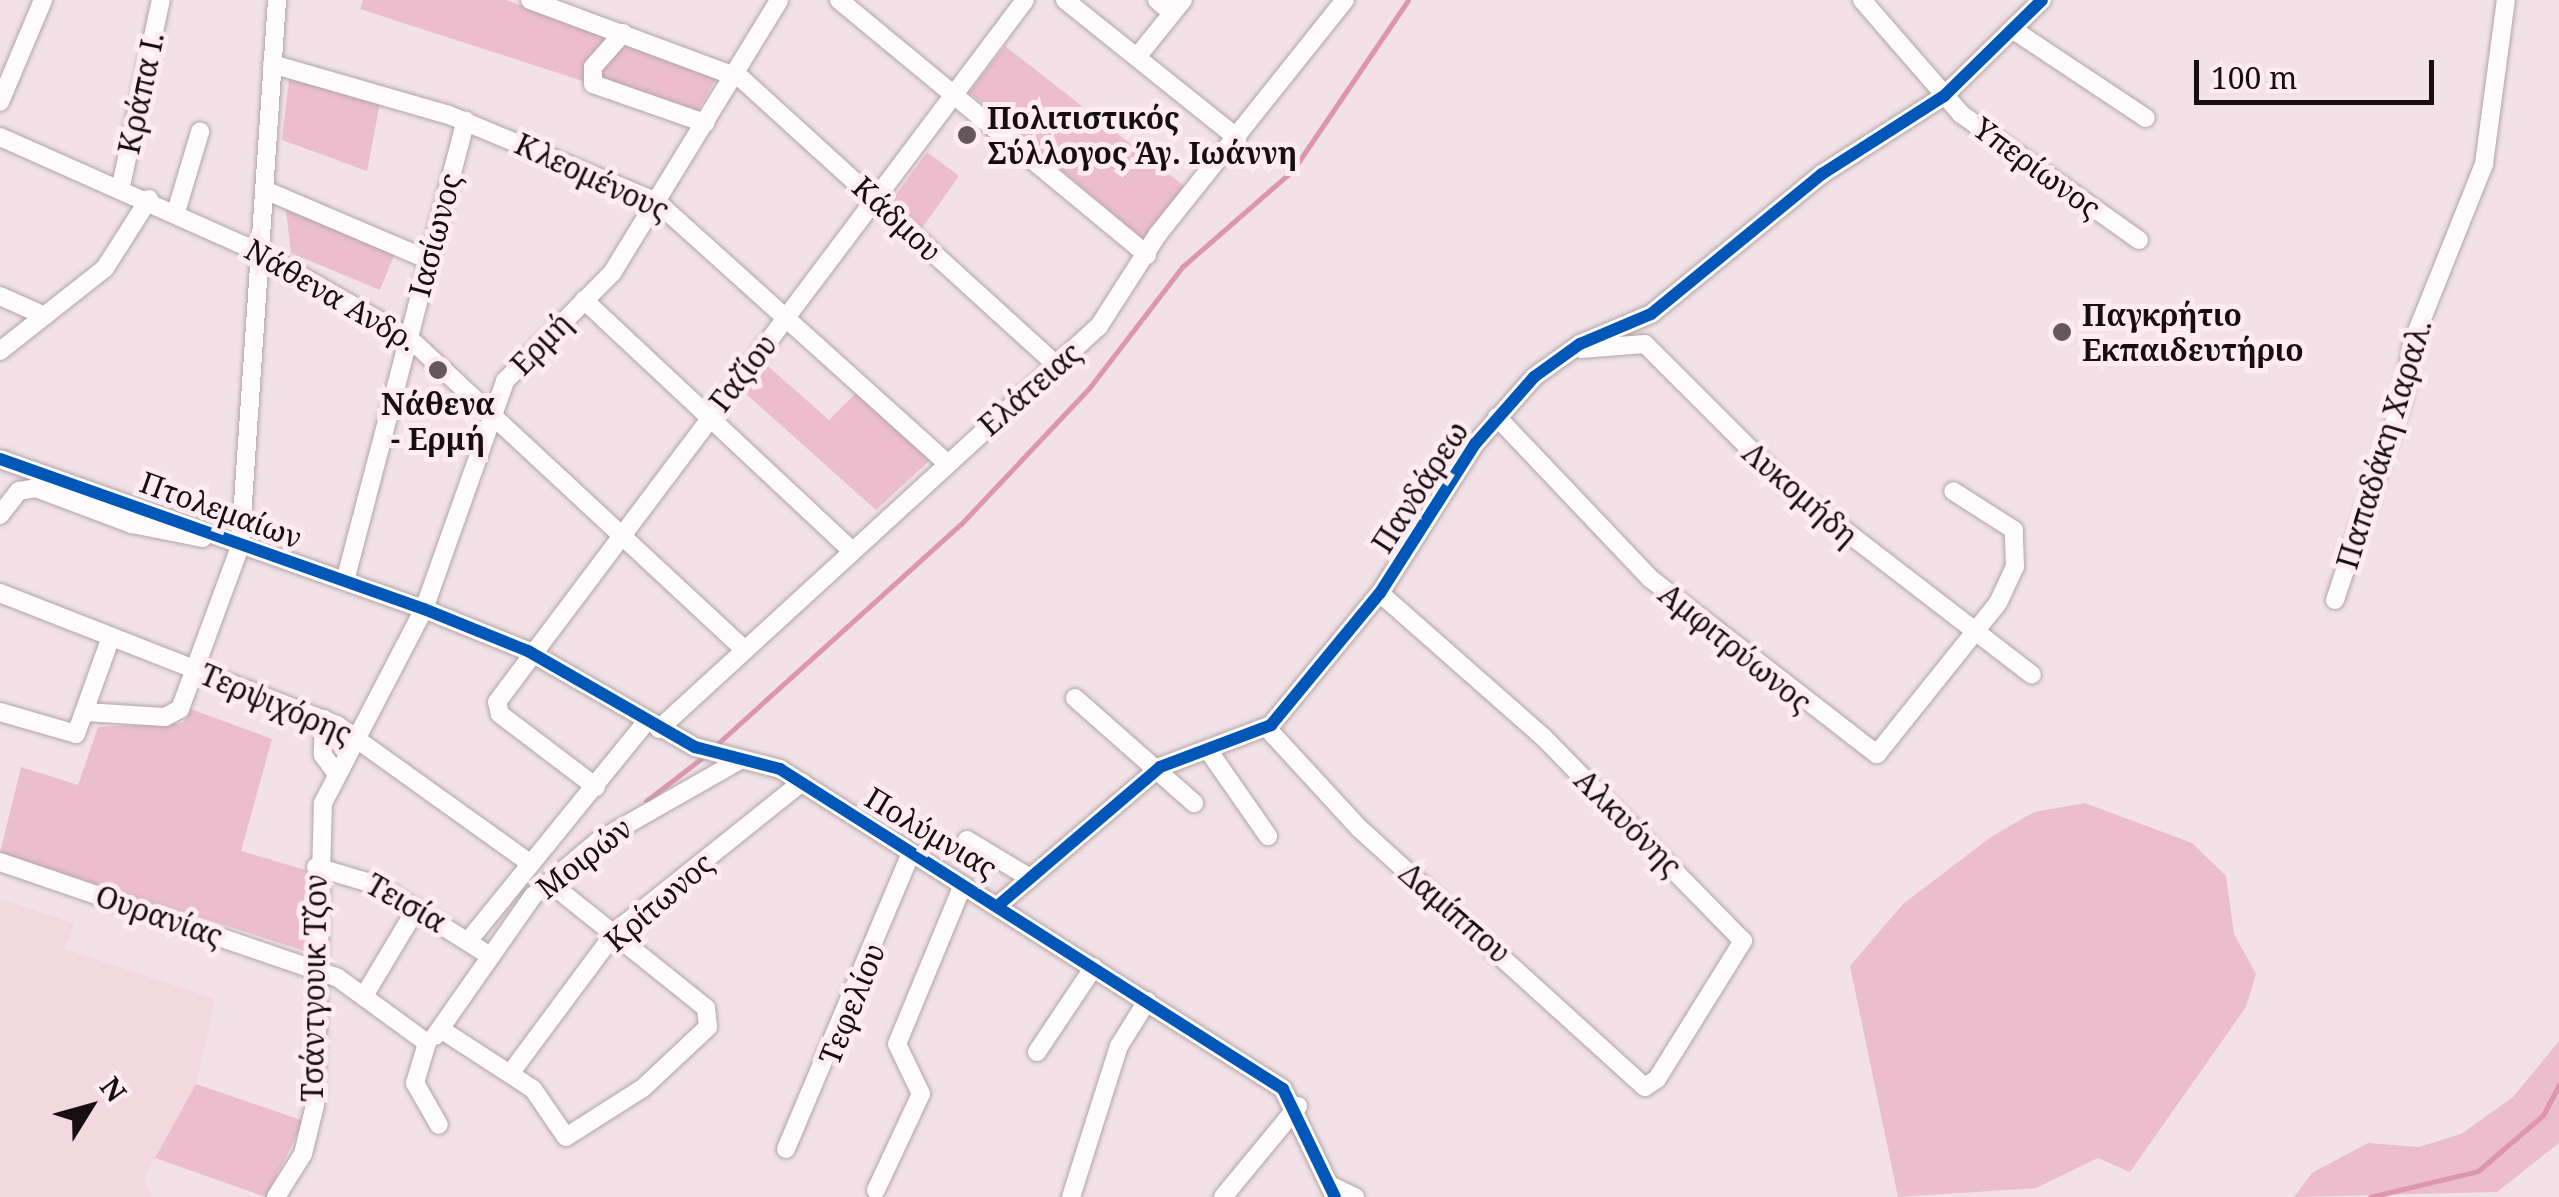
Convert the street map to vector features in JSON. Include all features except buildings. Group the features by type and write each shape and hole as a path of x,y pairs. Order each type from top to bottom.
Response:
{"street":[{"path":"0,102 43,0"},
{"name":"Κράπα Ι.","path":"122,186 161,0"},
{"path":"85,712 169,716 200,670 240,547 268,191 277,0"},
{"path":"530,0 734,74"},
{"name":"Ερμή","path":"337,774 424,609 492,408 517,365 584,300 657,202 779,0"},
{"path":"839,0 1147,255"},
{"name":"Γαζίου","path":"596,787 496,708 528,651 788,317 1025,0"},
{"path":"1065,0 1237,138"},
{"path":"1137,57 1178,6 1157,0"},
{"name":"Ελάτειας","path":"469,940 527,861 652,725 745,650 1107,318 1147,255 1346,0"},
{"name":"Υπερίωνος","path":"1862,0 1944,96 2139,240"},
{"name":"Πανδάρεω","path":"1001,903 1160,767 1267,728 1380,593 1497,416 1567,352 1651,314 1822,174 1944,96 2015,31 2042,0"},
{"name":"Παπαδάκη Χαραλ.","path":"2335,600 2402,401 2413,341 2484,164 2506,0"},
{"path":"2015,31 2146,118"},
{"path":"624,33 592,68 599,88 705,123"},
{"name":"Κλεομένους","path":"272,64 466,121 657,202 947,463"},
{"name":"Κάδμου","path":"734,74 1056,366"},
{"name":"Ιασίωνος","path":"345,581 466,121"},
{"path":"176,212 200,132"},
{"name":"Νάθενα Ανδρ.","path":"0,137 122,186 263,254 408,337 492,408 745,650"},
{"path":"268,191 430,260"},
{"path":"0,351 110,262 149,199"},
{"path":"0,296 45,316"},
{"path":"584,300 851,550"},
{"name":"Λυκομήδη","path":"1567,352 1645,344 1787,486 1973,634 2032,675"},
{"name":"Αμφιτρύωνος","path":"1497,416 1651,580 1872,753 1886,750 1973,634"},
{"name":"Πτολεμαίων","path":"0,459 34,468 208,538"},
{"path":"0,514 32,488 34,468"},
{"name":"Πτολεμαίων","path":"32,488 132,524 240,547 424,609"},
{"path":"1953,490 2018,538 2008,586 1973,634"},
{"name":"Τερψιχόρης","path":"0,592 324,719 357,737 527,861"},
{"name":"Αλκυόνης","path":"1380,593 1542,736 1743,941 1650,1086"},
{"name":"Πολύμνιας","path":"424,609 528,651 652,725 802,782 910,856 1001,903 1298,1106"},
{"path":"0,712 73,735 111,638"},
{"path":"1075,698 1160,767 1194,803"},
{"path":"324,719 323,755 337,774"},
{"name":"Δαμίππου","path":"1267,728 1360,829 1650,1086"},
{"path":"1208,750 1268,836"},
{"name":"Μοιρών","path":"428,1043 442,1030 490,956 549,882 614,831 740,760"},
{"name":"Τσάντγουικ Τζον","path":"276,1197 303,1154 315,1105 319,968 316,825 337,774"},
{"name":"Κρίτωνος","path":"512,1071 616,931 802,782"},
{"path":"967,840 1030,878"},
{"name":"Τεφελίου","path":"786,1149 910,856"},
{"name":"Ουρανίας","path":"0,862 319,968 428,1043"},
{"name":"Τεισία","path":"316,866 345,870 416,908 490,956"},
{"path":"442,1030 512,1071 545,1102 558,1135 570,1136 643,1088 708,1026 706,1008 616,931 549,882"},
{"path":"876,1190 920,1094 896,1055 900,1034 964,885"},
{"path":"364,996 416,908"},
{"path":"1037,1052 1094,967"},
{"path":"1072,1197 1120,1046 1147,1000"},
{"path":"428,1043 415,1084 439,1124"},
{"path":"1223,1197 1298,1106 1332,1191 1355,1197"}],"shaded area":[{"path":"363,0 506,0 719,74 694,117 360,9"},
{"path":"1005,46 1184,186 1143,239 969,92"},
{"path":"289,79 380,103 367,171 282,140"},
{"path":"927,152 959,176 922,228 893,199"},
{"path":"286,210 395,253 380,290 291,253"},
{"path":"768,366 829,420 858,391 931,459 876,510 746,394"},
{"path":"191,709 272,739 241,851 309,871 308,952 0,853 21,767 78,785 98,727 183,723"},
{"path":"2085,803 2192,843 2226,876 2234,934 2256,974 2246,1007 2130,1172 2098,1158 2036,1188 1898,1197 1850,966 1903,904 1991,837 2034,812"},
{"path":"0,899 74,923 65,949 215,999 196,1084 144,1178 151,1197 0,1197"},
{"path":"2559,1041 2559,1143 2497,1192 2294,1197 2312,1173 2368,1143 2419,1147 2461,1134 2513,1097"},
{"path":"196,1084 304,1121 266,1197 155,1158"}],"waterway":[{"path":"715,746 961,524 1090,387 1182,267 1293,170 1408,0"},
{"path":"646,801 707,754"},
{"path":"2370,1197 2478,1171 2543,1115 2559,1085"}],"cycle path":[{"path":"1001,903 1160,767 1271,725 1380,593 1475,444 1534,377 1580,344 1651,314 1822,174 1944,96 2042,0"},
{"path":"0,459 424,609 528,651 695,747 780,769 1283,1089 1335,1197"}],"place":[{"name":"Πολιτιστικός Σύλλογος Άγ. Ιωάννη","path":"967,135"},
{"name":"Παγκρήτιο Εκπαιδευτήριο","path":"2062,332"},
{"name":"Νάθενα - Ερμή","path":"438,370"}]}
